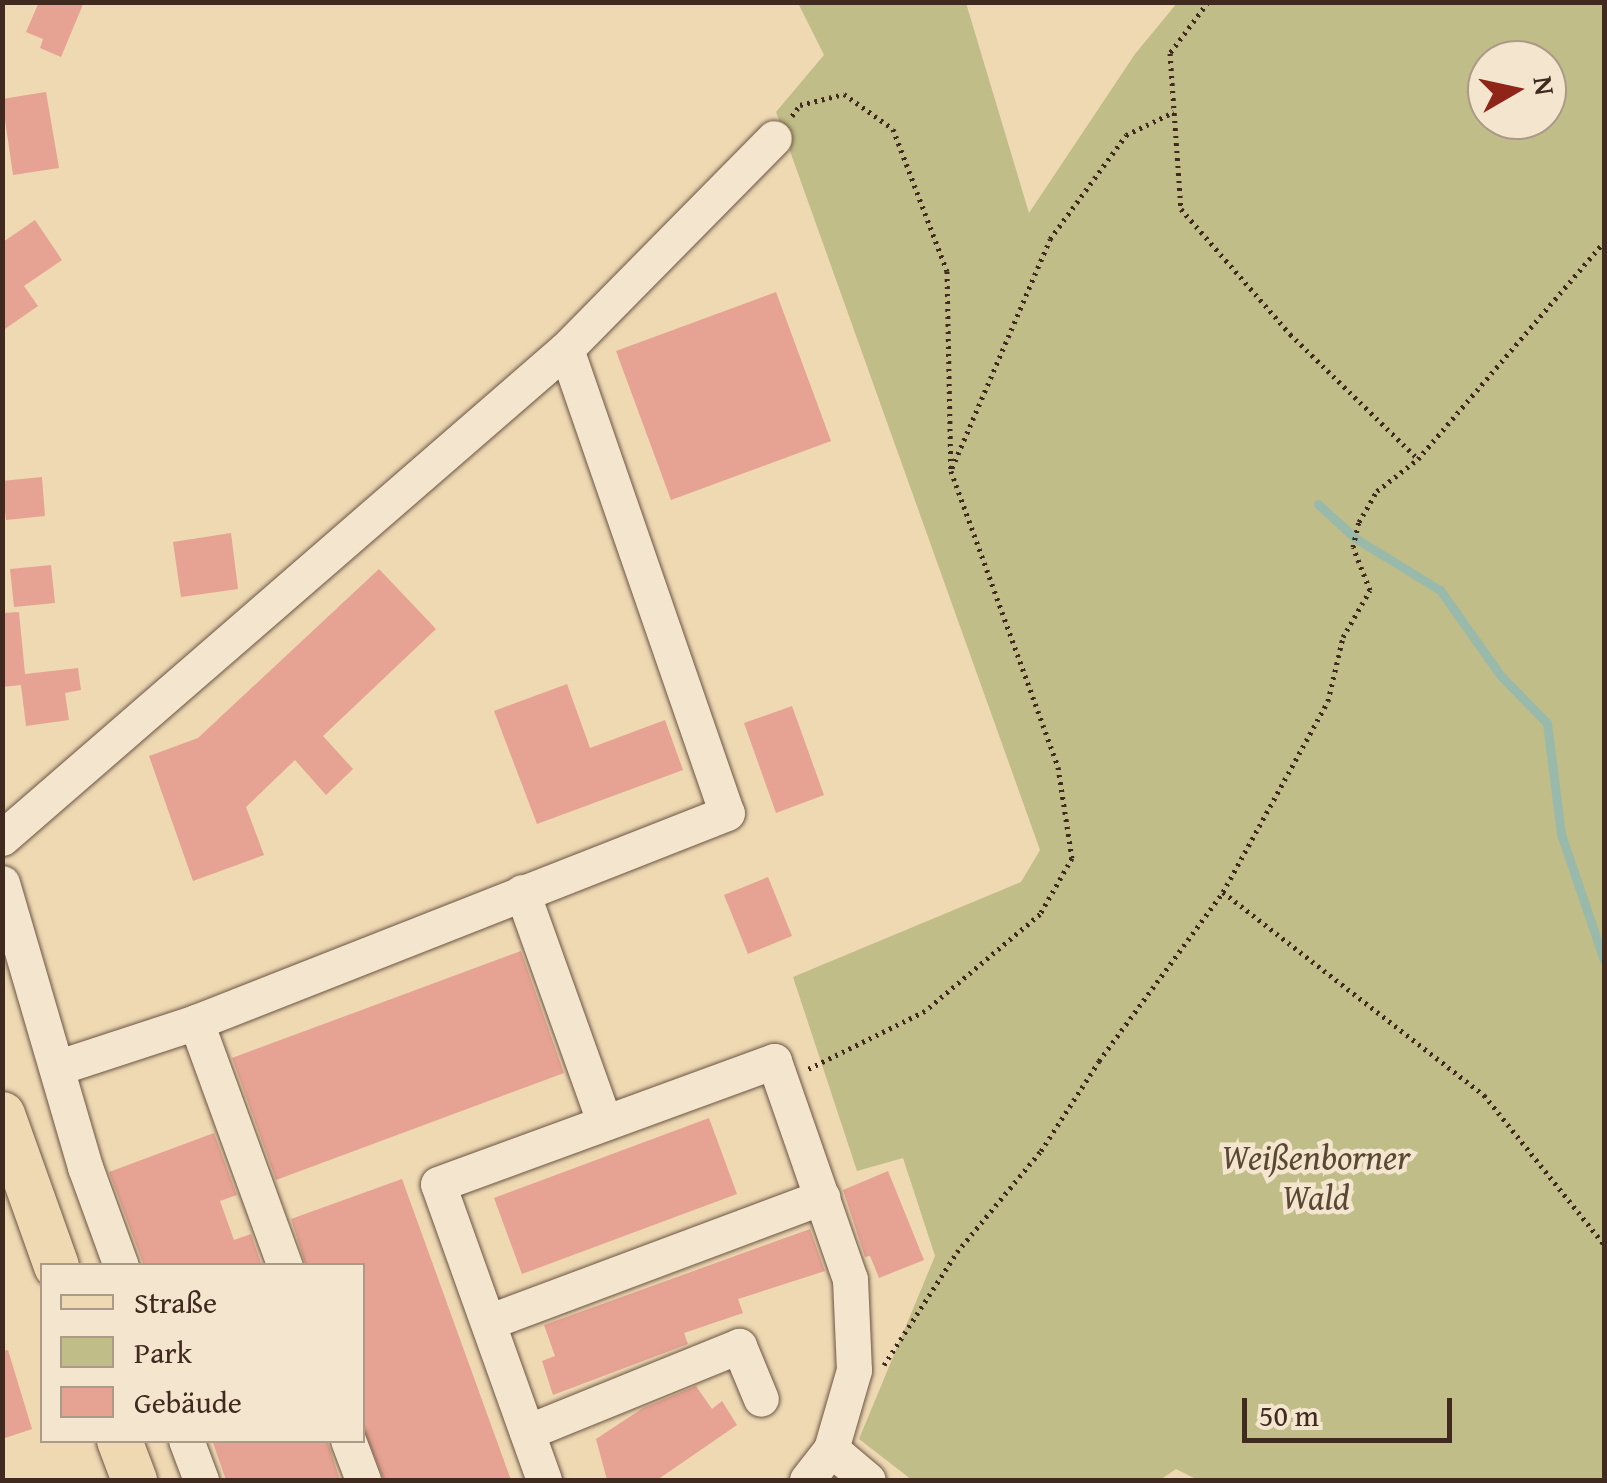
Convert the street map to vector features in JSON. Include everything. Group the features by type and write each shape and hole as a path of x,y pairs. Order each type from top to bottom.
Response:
{"main road":[{"path":"2,1114 55,1263"},
{"path":"121,1443 134,1480"}],"street":[{"path":"2,838 566,349 774,138"},
{"path":"59,1067 196,1022 727,813 566,349"},
{"path":"2,883 59,1067 85,1168 120,1263"},
{"path":"522,892 604,1121"},
{"path":"196,1022 285,1263"},
{"path":"544,1480 438,1184 774,1061 850,1280 854,1370 830,1449 807,1480"},
{"path":"488,1322 822,1197"},
{"path":"526,1432 739,1346 762,1399"},
{"path":"187,1443 201,1480"},
{"path":"349,1443 362,1480"},
{"path":"830,1449 868,1480"}],"path":[{"path":"1208,2 1170,53 1181,209 1290,334 1418,459"},
{"path":"774,138 800,105 844,94 893,128 947,271 951,470 1058,767 1072,858 1040,914 925,1011 782,1082"},
{"path":"951,470 1050,239 1126,134 1174,112"},
{"path":"883,1367 957,1252 1041,1151 1099,1061 1223,892 1328,701 1343,637 1370,590 1353,547 1359,522 1377,491 1418,459 1604,242"},
{"path":"1223,892 1484,1095 1604,1244"}],"green space":[{"name":"Weißenborner Wald","path":"798,3 966,3 1029,213 1135,54 1177,3 1604,3 1604,1480 1198,1480 1176,1469 1160,1480 912,1480 859,1439 935,1256 903,1158 857,1171 793,977 1021,882 1040,850 776,112 824,55"}],"building":[{"path":"39,2 84,2 61,57 40,48 43,39 26,32"},
{"path":"46,92 59,168 13,175 2,99"},
{"path":"35,220 62,260 24,286 38,306 2,331 3,242"},
{"path":"776,292 831,441 671,500 616,351"},
{"path":"42,477 45,516 6,520 2,481"},
{"path":"231,533 238,589 181,597 173,542"},
{"path":"51,565 55,603 14,607 10,569"},
{"path":"379,569 436,629 323,736 353,769 326,795 295,760 246,807 264,855 193,881 149,756 198,738"},
{"path":"19,612 25,674 78,668 81,690 65,693 69,720 26,726 21,685 2,687 2,613"},
{"path":"567,684 590,748 665,720 683,770 537,824 494,711"},
{"path":"792,706 824,795 776,813 744,723"},
{"path":"768,877 792,936 748,954 724,895"},
{"path":"521,951 564,1073 276,1180 232,1058"},
{"path":"709,1118 737,1194 522,1274 494,1198"},
{"path":"214,1133 237,1195 220,1201 234,1240 251,1234 261,1263 143,1263 109,1172"},
{"path":"888,1171 924,1260 879,1278 870,1256 865,1257 843,1190"},
{"path":"402,1179 511,1480 384,1480 365,1432 365,1263 305,1263 291,1219"},
{"path":"810,1229 825,1271 738,1299 743,1313 684,1333 688,1344 553,1395 542,1361 555,1356 544,1325"},
{"path":"8,1350 32,1429 2,1439 2,1351"},
{"path":"696,1386 712,1409 722,1401 737,1425 657,1480 607,1480 596,1439 643,1408"},
{"path":"213,1443 328,1443 340,1480 226,1480"}],"waterway":[{"path":"1318,504 1355,538 1440,590 1501,676 1547,723 1561,834 1604,960"}]}
